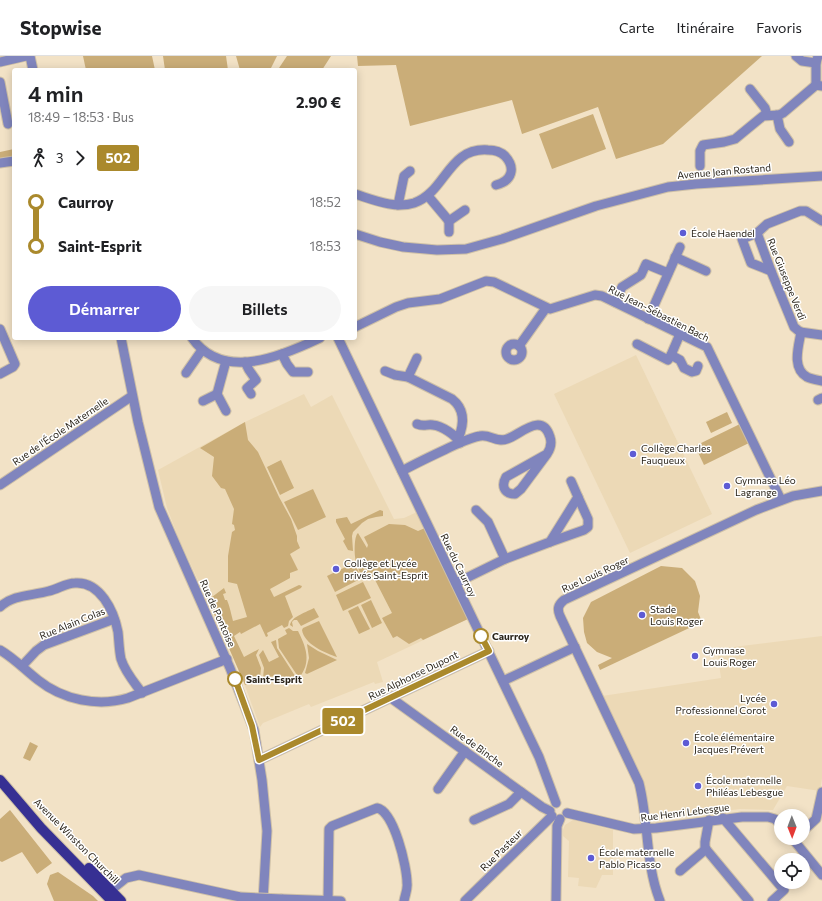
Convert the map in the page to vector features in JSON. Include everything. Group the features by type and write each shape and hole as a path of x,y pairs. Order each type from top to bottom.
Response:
{"main road":[{"name":"Avenue Winston Churchill","path":"0,780 110,895 121,901"}],"street":[{"path":"0,62 26,56"},
{"path":"30,56 33,68"},
{"path":"700,166 700,150 703,145 732,141 762,117 783,113 819,86 817,59 802,62 796,56"},
{"path":"0,82 8,124"},
{"path":"750,89 765,108 767,115"},
{"path":"777,115 780,129 789,142"},
{"path":"357,195 389,204 398,205 413,203 428,196 458,159 468,153 478,150 498,151 508,160 511,170 510,177 505,182 496,185"},
{"path":"0,163 12,161"},
{"path":"398,205 403,174"},
{"name":"Avenue Jean Rostand","path":"357,235 389,244 429,250 466,249 502,240 596,206 661,189 684,185 822,176"},
{"path":"428,196 449,221 449,232"},
{"path":"449,221 465,210"},
{"path":"771,271 752,263 742,239 758,233 767,224 800,211 808,212 822,221"},
{"name":"Rue Giuseppe Verdi","path":"758,233 771,271 793,325 801,332 822,335"},
{"path":"648,319 680,247"},
{"path":"675,257 706,271"},
{"path":"615,302 622,287 641,275 646,264 668,274"},
{"path":"357,326 396,307 440,299 486,281 494,282 546,308 519,346"},
{"name":"Rue Jean-Sébastien Bach","path":"546,308 553,308 595,295 602,296 707,347 780,500"},
{"path":"0,329 15,364 0,374"},
{"path":"801,332 797,358 800,370 806,376 822,381"},
{"path":"637,344 668,360 680,334"},
{"name":"Rue de Pontoise","path":"121,340 132,396 161,512 227,659 252,724 259,760 267,831 263,901"},
{"path":"194,340 202,350 214,357 226,361 245,362 260,360 282,354 315,340"},
{"name":"Rue du Caurroy","path":"339,340 540,759 554,812"},
{"path":"186,373 202,350"},
{"path":"282,354 293,372 308,372"},
{"path":"671,355 680,360 684,368 692,372 696,371 698,366"},
{"path":"408,377 417,358"},
{"path":"226,361 218,394 226,411"},
{"path":"245,362 256,380 247,388 251,394"},
{"path":"385,371 395,375 408,377 457,403 463,422 459,441"},
{"path":"203,401 218,394"},
{"name":"Rue de l'École Maternelle","path":"0,485 132,396"},
{"path":"417,424 424,426 435,425 451,433 459,441"},
{"path":"402,471 459,441 480,436 486,436 495,440 504,440 509,439 531,426 539,425 546,429 550,436 551,445 547,454 519,491 513,494 505,490 503,484 506,477 547,454"},
{"path":"456,583 505,559 584,530 588,527 588,519 571,481"},
{"name":"Rue Louis Roger","path":"660,901 652,877 644,804 639,783 559,613 558,607 561,603 756,510 780,500 822,490"},
{"path":"550,542 578,497"},
{"path":"476,510 488,522 505,559"},
{"path":"0,607 7,601 14,598 39,594 70,583 79,583 91,587 100,594 107,604 117,630 120,654 123,664 128,674 142,693"},
{"name":"Rue Alain Colas","path":"22,666 41,646 114,619"},
{"path":"503,681 575,647"},
{"path":"0,650 47,686 64,695 80,700 113,702 142,693 227,659"},
{"name":"Rue Alphonse Dupont","path":"259,760 489,651"},
{"name":"Rue de Binche","path":"391,698 542,807 554,812 560,803 564,805 567,813"},
{"path":"438,789 465,751"},
{"path":"474,820 509,804 520,792"},
{"path":"810,824 816,818 822,792"},
{"path":"328,900 328,829 377,808 381,809 387,816 403,855 408,883 404,901"},
{"path":"554,812 557,826 556,901"},
{"name":"Rue Pasteur","path":"465,901 554,812 565,817 567,813"},
{"name":"Rue Henri Lebesgue","path":"567,813 624,828 646,829 723,818 768,817 774,819"},
{"path":"723,818 784,890 772,901"},
{"path":"709,820 704,844 706,849 749,901"},
{"path":"799,845 822,874"},
{"path":"680,871 706,849"},
{"path":"110,895 123,880 132,876 143,875 240,897 341,901"},
{"path":"123,880 120,892 125,901"}],"shaded area":[{"path":"83,56 152,56 155,68 86,68"},
{"path":"163,56 226,56 228,68 165,68"},
{"path":"236,56 277,56 271,68 239,68"},
{"path":"287,56 331,56 323,68 279,68"},
{"path":"357,56 762,56 663,144 616,159 598,107 522,134 512,100 410,126 396,65 358,66"},
{"path":"593,114 606,149 552,169 539,134"},
{"path":"12,149 12,156 0,159 0,152"},
{"name":"Collège Charles Fauqueux","path":"636,355 712,514 630,553 554,394"},
{"name":"Collège et Lycée privés Saint-Esprit","path":"304,394 311,407 332,395 394,519 404,518 417,512 468,619 377,662 383,682 375,684 374,682 311,707 309,704 263,723 260,727 237,664 179,539 167,508 158,470 245,422"},
{"path":"727,412 732,423 711,433 706,422"},
{"path":"245,422 248,440 258,452 291,519 300,548 290,554 298,570 290,573 290,578 270,589 274,597 299,585 302,586 301,588 285,596 293,617 289,621 288,626 284,628 282,625 267,633 268,636 266,637 260,624 234,636 244,657 259,649 256,655 261,668 260,678 245,685 208,600 224,588 226,593 223,594 225,600 227,600 233,621 247,617 237,584 228,582 228,556 232,532 235,530 234,525 232,524 234,509 225,489 221,488 212,476 214,457 200,448"},
{"path":"740,424 749,443 704,465 695,446"},
{"path":"281,460 294,488 280,495 267,467"},
{"path":"313,489 326,517 298,530 284,502"},
{"path":"380,510 383,511 383,516 368,519 353,532 353,551 348,550 343,541 345,539 336,522 336,519 347,517 351,524"},
{"path":"389,524 405,525 418,531 425,528 468,619 423,640 421,638 409,644 397,636 393,638 382,618 392,613 373,576 364,580 355,558 355,542 358,533 367,548 368,545 364,537"},
{"path":"354,563 362,578 335,592 327,576"},
{"name":"Stade Louis Roger","path":"661,566 682,568 695,581 700,596 698,612 702,622 600,670 598,665 612,658 597,652 587,643 584,632 583,618 591,602"},
{"path":"363,582 371,598 343,611 336,595"},
{"path":"371,600 382,623 372,628 361,605"},
{"path":"358,606 370,629 359,634 348,611"},
{"path":"314,608 319,617 301,626 297,620 292,622 293,627 290,625 291,622 294,619"},
{"path":"319,621 337,657 311,644 304,635 302,630 303,628"},
{"path":"289,628 293,631 298,631 306,654 307,660 303,672 299,678 279,648 278,639 287,634 285,630"},
{"path":"822,636 822,778 820,791 787,786 773,810 740,809 650,820 646,798 602,696 721,678 717,649"},
{"path":"276,640 277,648 297,679 295,680 274,676 263,678 264,668 259,655 263,650 269,662 279,657 271,642"},
{"path":"307,644 337,660 307,674 305,673 309,658"},
{"path":"30,742 38,746 30,761 23,758"},
{"path":"10,810 52,863 37,874 22,852 2,862 0,861 0,819"},
{"name":"École maternelle Pablo Picasso","path":"573,820 613,830 613,875 602,875 596,888 578,886 579,878 568,877 569,841 563,836 563,830 565,825"},
{"path":"58,872 98,901 54,901 47,884 50,875"}],"bus line":[{"name":"502","path":"235,679 256,739 259,760 489,651 481,636"}],"place":[{"name":"École Haendel","path":"683,233"},
{"name":"Collège Charles Fauqueux","path":"633,454"},
{"name":"Gymnase Léo Lagrange","path":"727,486"},
{"name":"Collège et Lycée privés Saint-Esprit","path":"336,569"},
{"name":"Stade Louis Roger","path":"642,615"},
{"name":"Caurroy","path":"481,636"},
{"name":"Gymnase Louis Roger","path":"695,656"},
{"name":"Saint-Esprit","path":"235,679"},
{"name":"Lycée Professionnel Corot","path":"774,704"},
{"name":"École élémentaire Jacques Prévert","path":"686,743"},
{"name":"École maternelle Philéas Lebesgue","path":"698,786"},
{"name":"École maternelle Pablo Picasso","path":"591,858"}]}
